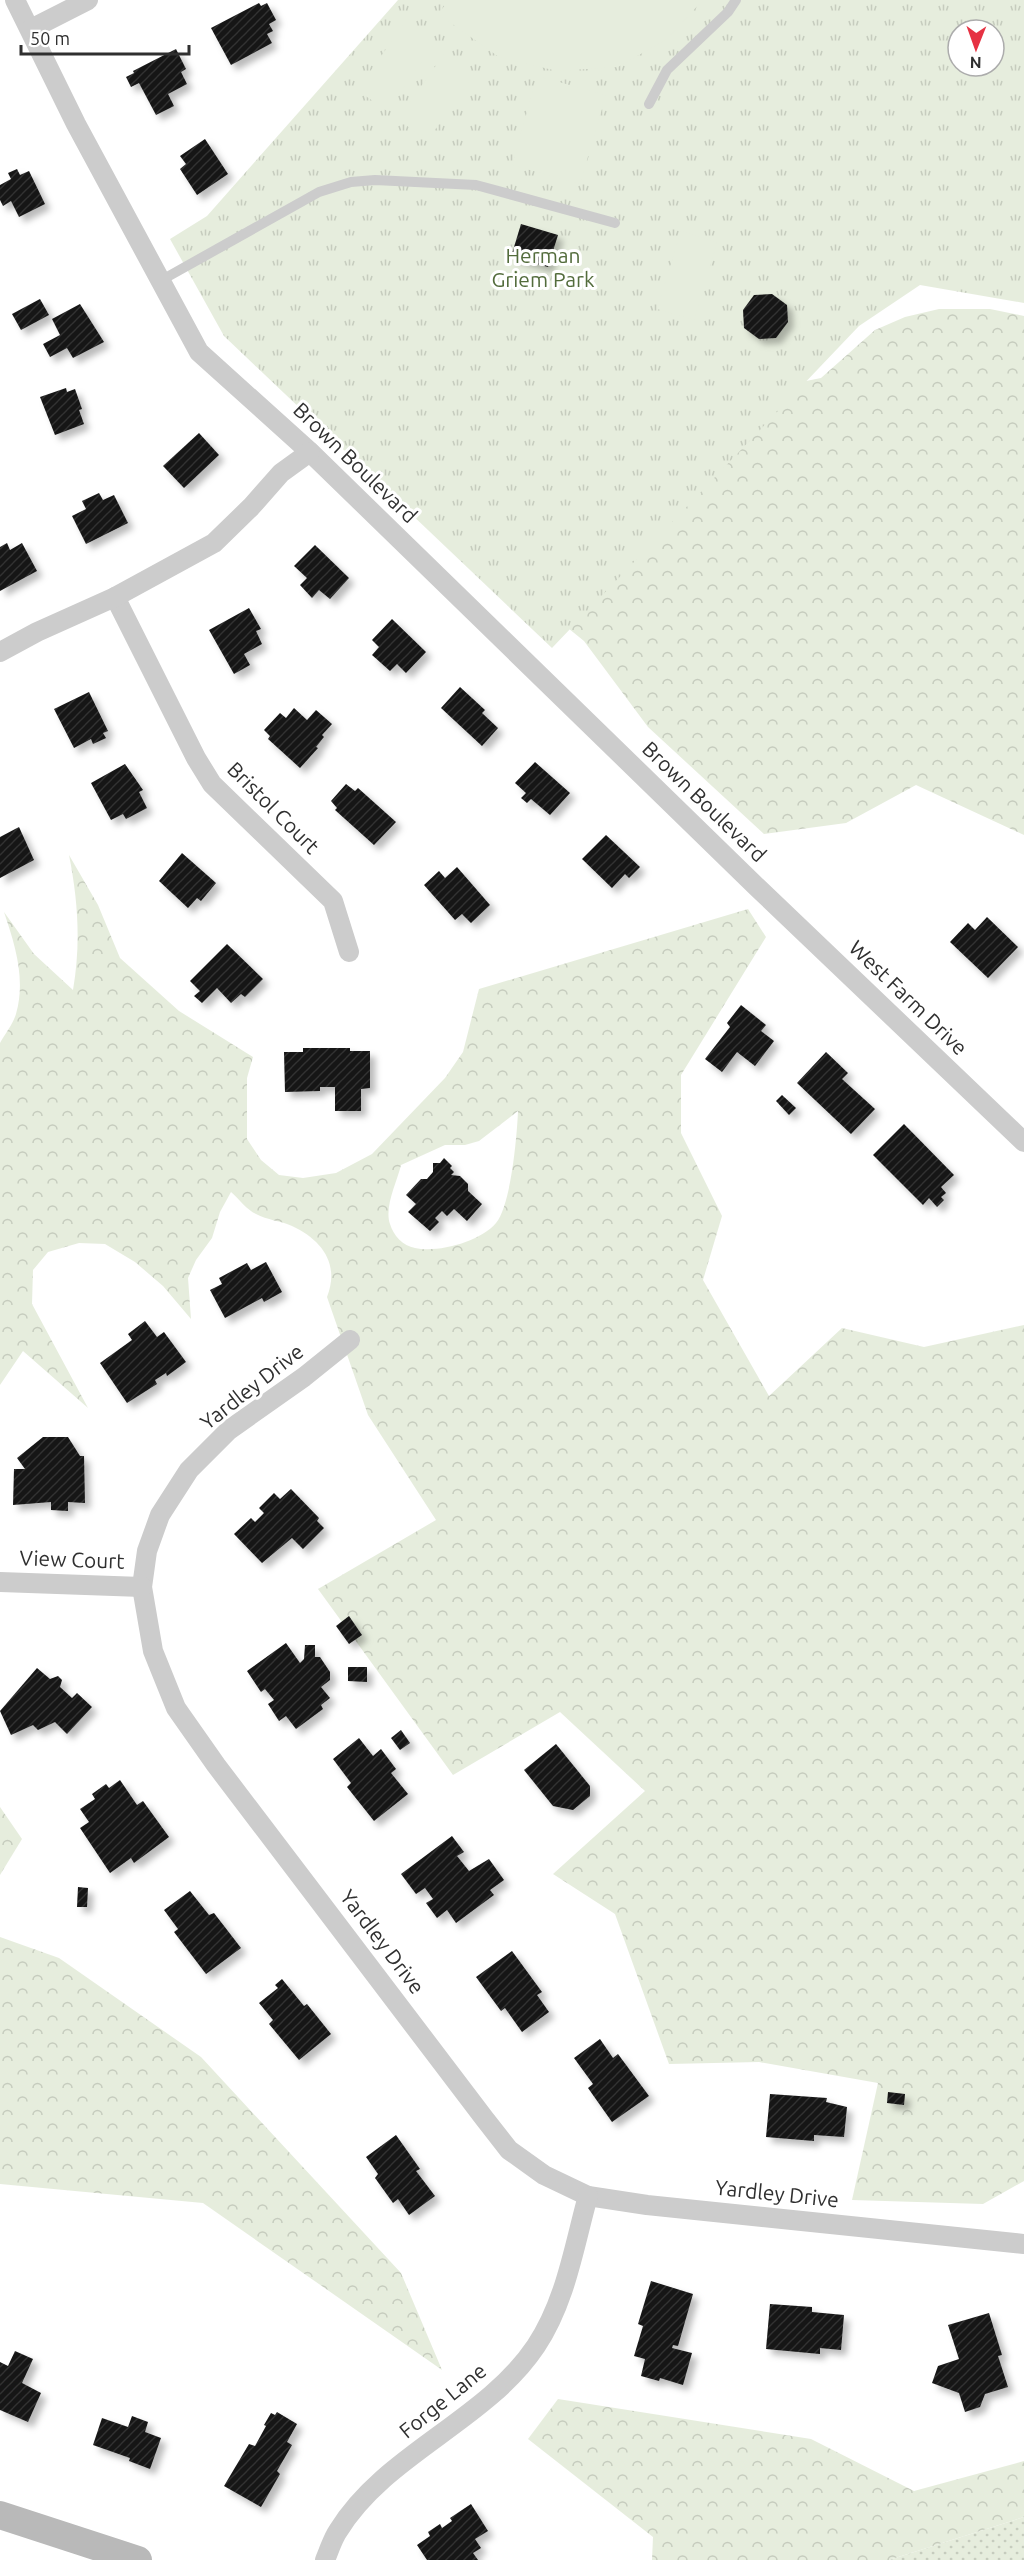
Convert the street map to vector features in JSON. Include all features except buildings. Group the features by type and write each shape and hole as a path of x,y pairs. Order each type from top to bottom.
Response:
{"street":[{"name":"Brown Boulevard","path":"15,0 76,124 199,352 310,452 759,889"},
{"path":"31,29 88,0"},
{"path":"0,652 37,632 115,597 214,543 252,507 280,473 310,452"},
{"name":"Bristol Court","path":"115,597 196,758 212,784 333,901 349,952"},
{"name":"West Farm Drive","path":"759,889 1024,1142"},
{"name":"Yardley Drive","path":"350,1340 304,1377 229,1430 189,1470 160,1515 147,1551 142,1587 153,1651 176,1708 216,1765 509,2150 544,2175 588,2196 647,2205 1024,2244"},
{"name":"View Court","path":"0,1582 142,1587"},
{"name":"Forge Lane","path":"325,2560 338,2531 371,2490 496,2393 536,2346 559,2302 588,2196"},
{"path":"0,2516 138,2560"}],"lane":[{"path":"649,104 667,70 728,12 736,0"},
{"path":"160,281 319,192 351,182 375,180 476,184 615,223"}],"green space":[{"name":"Herman Griem Park","path":"398,0 1024,0 1024,303 920,285 859,326 552,648 224,336 170,239 207,216"},
{"path":"449,0 703,0 667,39 618,67 557,71 499,57 438,14"},
{"path":"403,25 433,46 387,111 357,90"},
{"path":"444,54 474,75 427,141 398,119"},
{"path":"537,76 606,95 580,184 512,165"},
{"path":"681,231 717,243 694,320 657,309"},
{"path":"939,309 990,309 1024,316 1024,835 916,785 846,823 764,834 648,727 584,641 506,578 771,388 821,378 875,330 905,317"},
{"path":"69,855 98,905 120,958 179,1011 253,1057 247,1078 247,1139 261,1160 279,1175 303,1178 336,1173 372,1154 445,1078 463,1052 479,989 748,909 766,937 681,1075 681,1133 722,1216 703,1280 769,1396 842,1328 924,1347 1024,1325 1024,2181 983,2204 852,2200 878,2083 759,2062 669,2064 615,1914 553,1874 645,1791 560,1712 453,1775 318,1589 436,1520 368,1415 327,1297 331,1274 330,1264 326,1254 312,1238 292,1226 253,1212 231,1192 220,1212 212,1238 196,1260 188,1278 191,1319 163,1286 135,1262 105,1244 79,1243 48,1252 33,1270 32,1304 88,1408 23,1351 0,1385 0,1043 15,1018 20,988 18,962 4,912 34,954 73,990 78,939","holes":["518,1111 515,1153 509,1186 506,1201 496,1223 489,1230 469,1241 435,1249 415,1248 399,1239 391,1228 389,1210 401,1165 445,1145 465,1145 479,1141"]},
{"path":"0,1807 22,1839 0,1875"},
{"path":"0,1937 59,1958 201,2057 401,2273 442,2370 203,2203 0,2184"},
{"path":"558,2399 811,2439 914,2491 1024,2461 1024,2517 889,2560 652,2560 653,2537 528,2439"},
{"path":"1024,2517 1024,2560 889,2560"}]}
